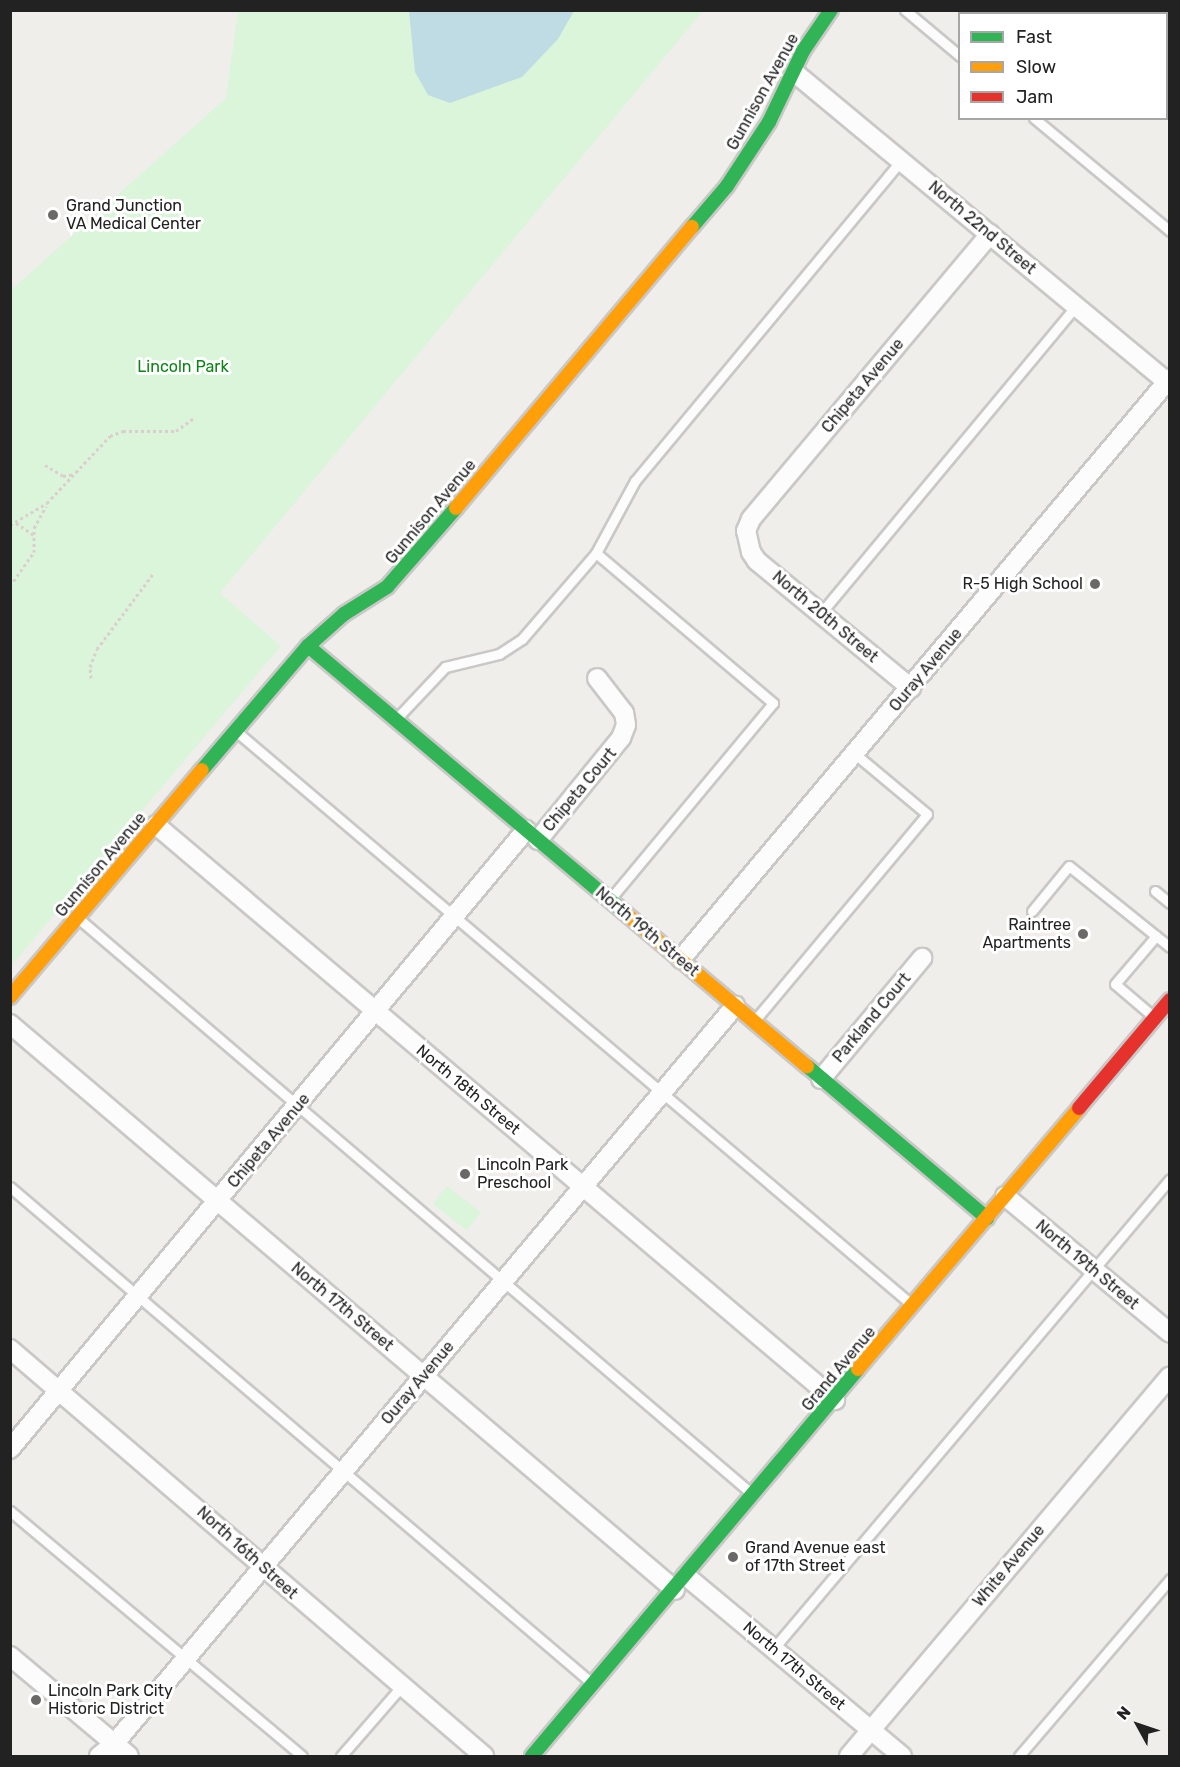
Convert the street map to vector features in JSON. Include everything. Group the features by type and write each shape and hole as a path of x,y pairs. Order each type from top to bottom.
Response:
{"street":[{"name":"Gunnison Avenue","path":"10,997 308,646 344,614 387,587 408,565 727,186 750,153 795,73 803,51 831,10"},
{"name":"North 22nd Street","path":"795,73 1169,381"},
{"name":"Chipeta Avenue","path":"747,541 751,519 990,234"},
{"name":"Ouray Avenue","path":"681,959 1169,381"},
{"name":"North 20th Street","path":"747,541 758,561 911,688"},
{"name":"North 19th Street","path":"308,646 987,1218"},
{"name":"Chipeta Court","path":"532,835 621,738 626,725 624,713 597,678"},
{"name":"North 18th Street","path":"156,825 835,1400"},
{"name":"Chipeta Avenue","path":"10,1449 453,918 532,835"},
{"name":"Parkland Court","path":"821,1079 922,958"},
{"name":"Grand Avenue","path":"532,1756 835,1400 1170,1000"},
{"name":"Ouray Avenue","path":"99,1756 114,1744 735,1006"},
{"name":"North 17th Street","path":"10,1024 423,1377 680,1583 773,1649 902,1756"},
{"name":"North 19th Street","path":"1005,1196 1170,1334"},
{"name":"North 16th Street","path":"10,1349 238,1542 262,1568 484,1756"},
{"name":"White Avenue","path":"849,1756 1170,1376"},
{"path":"10,1656 129,1756"}],"lane":[{"path":"905,10 958,54"},
{"path":"1036,120 1170,231"},
{"path":"395,720 445,667 493,657 522,639 596,553 636,481 901,161"},
{"path":"821,613 1076,306"},
{"path":"596,553 773,703 610,900"},
{"path":"235,731 453,918 914,1306"},
{"path":"753,1022 927,814 855,754"},
{"path":"1032,911 1069,866 1170,947"},
{"path":"1155,891 1170,903"},
{"path":"78,918 754,1495"},
{"path":"1155,1018 1115,984 1156,936"},
{"path":"773,1649 1170,1179"},
{"path":"10,1187 593,1684"},
{"path":"10,1511 302,1756"},
{"path":"1019,1756 1170,1579"},
{"path":"341,1756 401,1687"}],"path":[{"path":"13,524 47,503 117,433 177,431 194,418"},
{"path":"45,465 63,476 79,472"},
{"path":"10,586 34,552 34,535 47,503"},
{"path":"13,524 26,527 34,535"},
{"path":"91,678 90,667 96,649 153,574"}],"green space":[{"name":"Lincoln Park","path":"238,11 703,11 220,593 281,646 11,966 11,290 226,98"},
{"path":"447,1186 481,1212 467,1231 433,1204"}],"water":[{"path":"409,10 574,11 558,39 522,77 450,103 428,95 415,72"}],"traffic: fast":[{"path":"692,227 727,186 769,122 803,51 831,10"},
{"path":"202,770 308,646 344,614 387,587 456,508"},
{"path":"308,646 625,913"},
{"path":"807,1066 987,1218"},
{"path":"532,1756 858,1369"}],"traffic: slow":[{"path":"456,508 692,227"},
{"path":"10,997 202,770"},
{"path":"625,913 807,1066"},
{"path":"858,1369 1079,1108"}],"traffic: jam":[{"path":"1079,1108 1170,1000"}],"place":[{"name":"Grand Junction VA Medical Center","path":"53,215"},
{"name":"R-5 High School","path":"1095,584"},
{"name":"Raintree Apartments","path":"1083,934"},
{"name":"Lincoln Park Preschool","path":"465,1174"},
{"name":"Grand Avenue east of 17th Street","path":"733,1557"},
{"name":"Lincoln Park City Historic District","path":"36,1700"}]}
